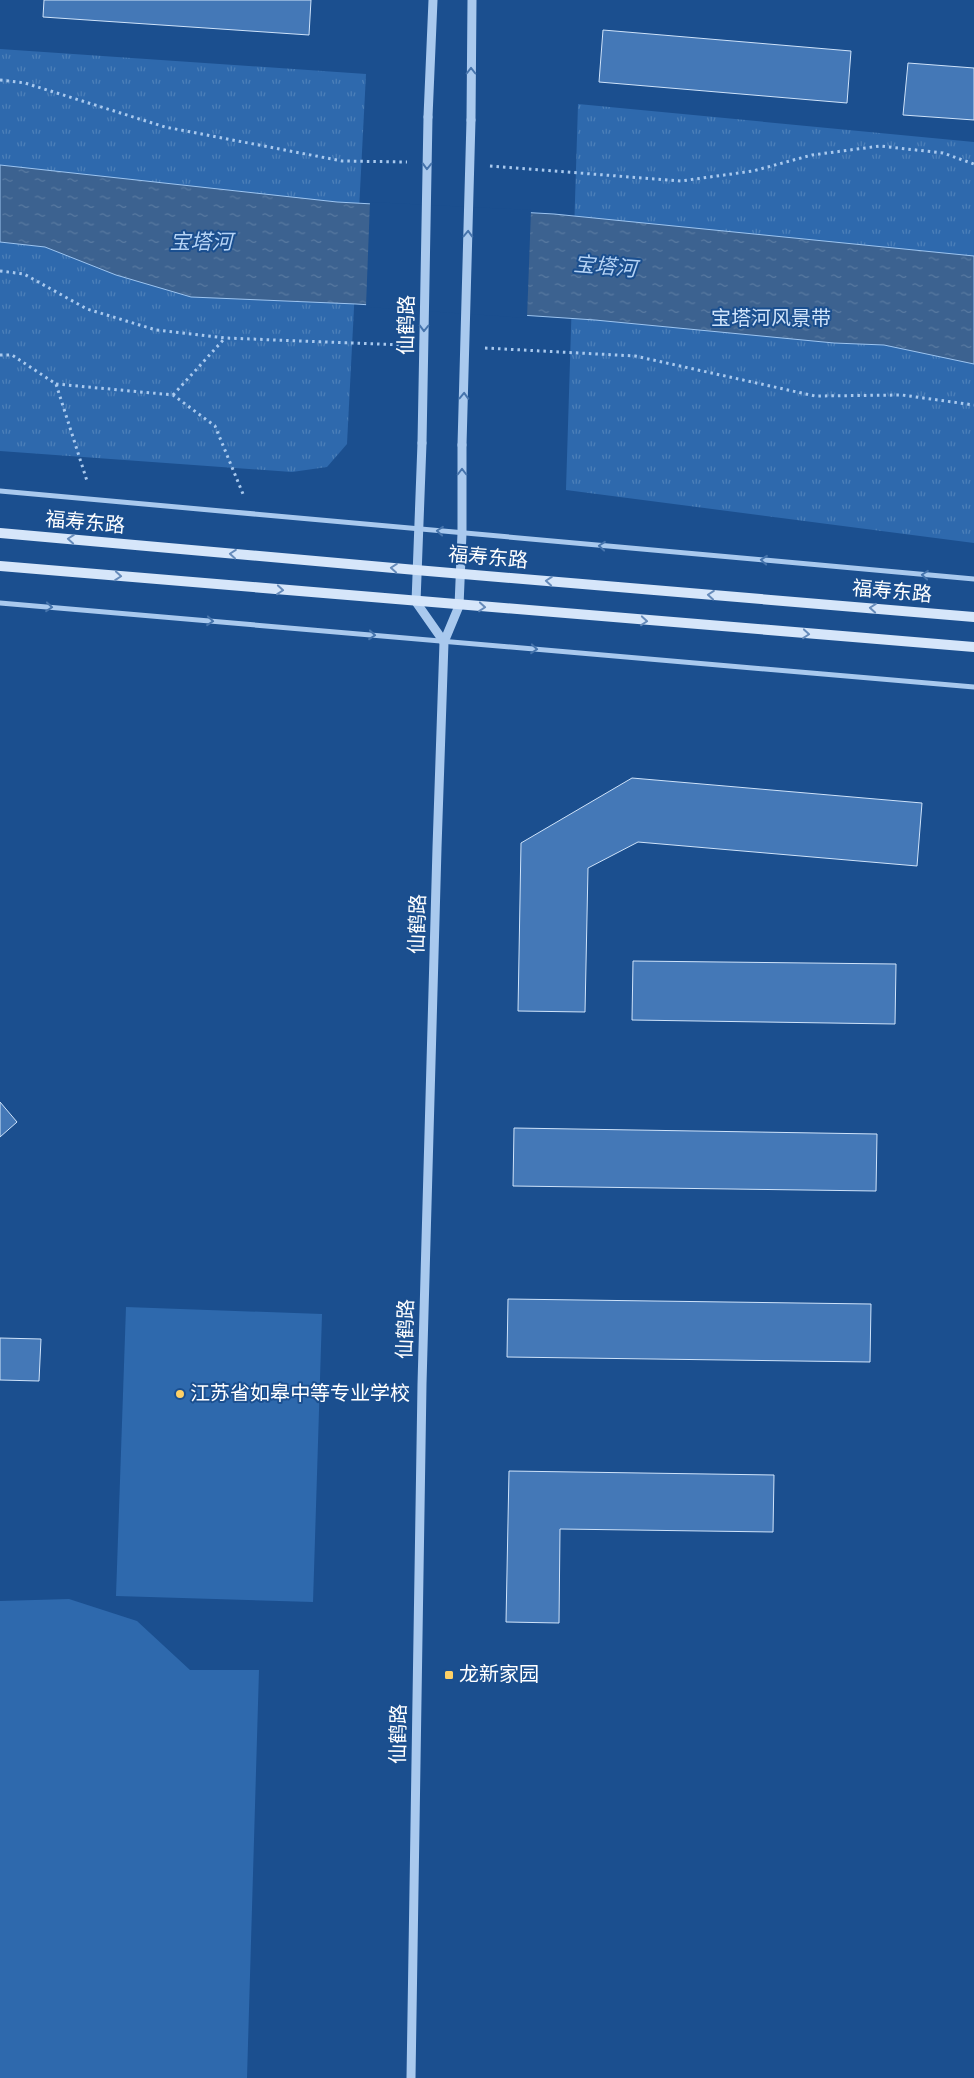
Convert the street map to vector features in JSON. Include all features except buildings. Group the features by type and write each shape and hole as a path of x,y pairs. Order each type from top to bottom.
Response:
{"main road":[{"name":"福寿东路","path":"0,533 974,617"},
{"path":"0,566 974,648"}],"street":[{"name":"仙鹤路","path":"416,602 422,443 428,117 433,0"},
{"name":"仙鹤路","path":"411,2078 422,1384 444,642 459,606 462,533 462,445 472,120 472,0"},
{"path":"0,491 974,579"},
{"path":"416,602 444,642"},
{"path":"0,603 974,687"}],"path":[{"path":"0,80 25,83 174,129 342,161 409,162"},
{"path":"486,166 681,181 753,171 812,155 880,146 943,153 974,164"},
{"path":"0,270 24,274 87,309 156,330 225,338 410,345"},
{"path":"173,395 225,338"},
{"path":"478,348 635,356 815,396 902,395 974,405"},
{"path":"0,355 12,355 56,384 173,395 215,426 252,515"},
{"path":"56,384 92,498"}],"green space":[{"path":"0,49 366,74 347,444 327,467 292,472 0,451"},
{"name":"宝塔河风景带","path":"578,104 974,142 974,543 566,490"},
{"path":"126,1307 322,1314 313,1602 116,1596"},
{"path":"69,1599 137,1621 190,1670 259,1670 247,2078 0,2078 0,1601"}],"water":[{"name":"宝塔河","path":"0,165 337,202 554,214 974,256 974,364 884,345 834,343 595,320 356,304 191,297 116,275 45,247 0,242"}],"pier":[{"path":"370,202 531,210 527,318 366,307"}],"place":[{"name":"江苏省如皋中等专业学校","path":"180,1394"},
{"name":"龙新家园","path":"449,1675"}]}
